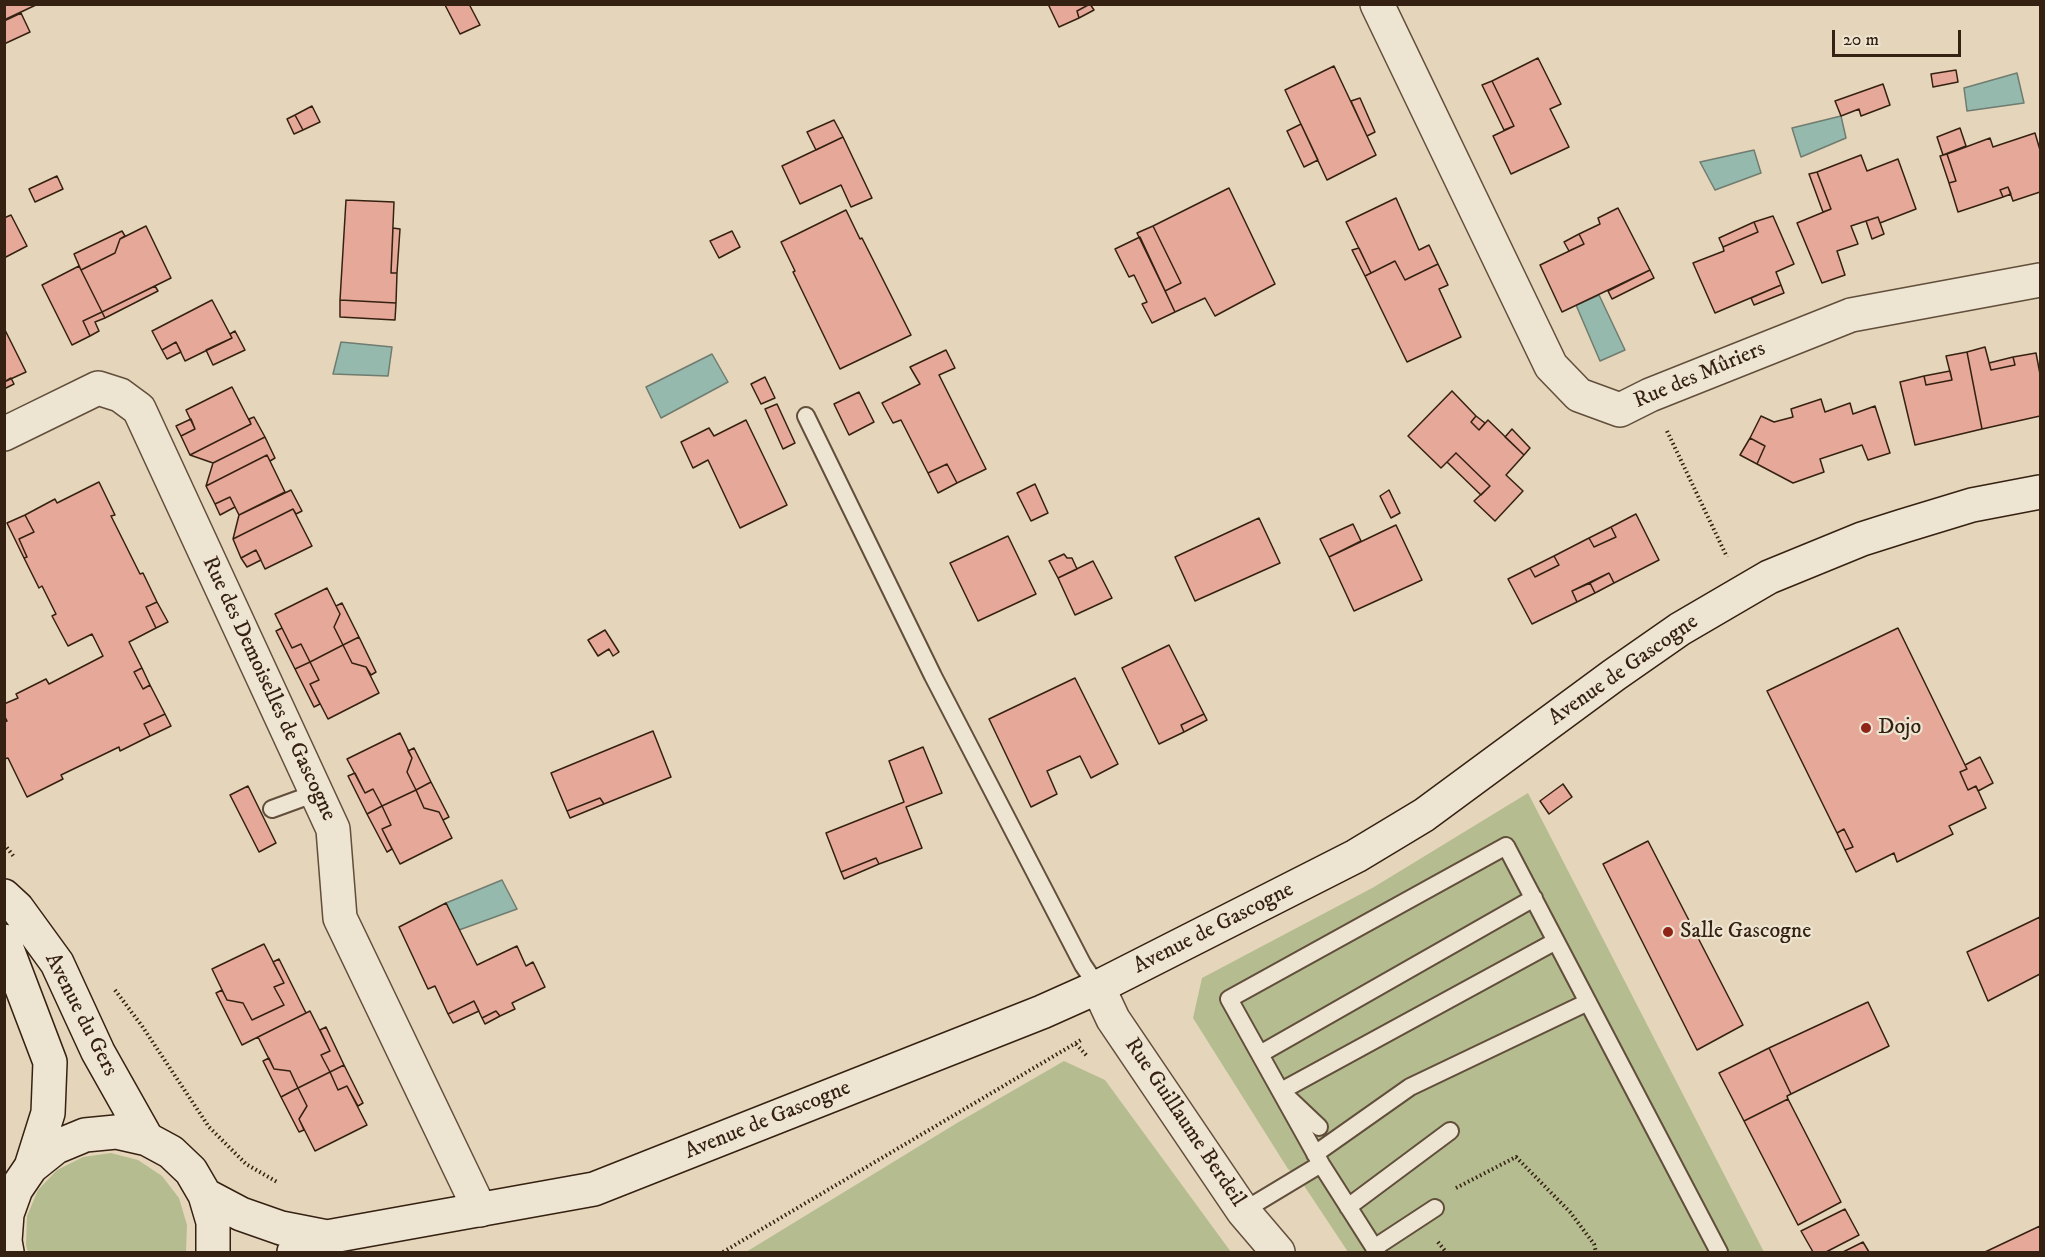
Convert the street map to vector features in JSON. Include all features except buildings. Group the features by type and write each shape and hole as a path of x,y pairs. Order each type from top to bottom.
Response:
{"main road":[{"name":"Rue des Mûriers","path":"1377,4 1551,366 1579,395 1620,410 1650,395 1851,315 2040,280"},
{"name":"Rue des Demoiselles de Gascogne","path":"4,434 98,388 120,395 139,409 333,829 339,918 480,1210"},
{"name":"Avenue de Gascogne","path":"294,1252 327,1237 594,1189 1042,1012 1098,987 1356,856 1405,827 1680,629 1769,577 1862,539 1912,523 1972,505 2040,492"},
{"name":"Avenue du Gers","path":"4,897 17,908 57,963 98,1053 147,1139"},
{"name":"Avenue du Gers","path":"4,941 50,1062 48,1113 31,1167"},
{"name":"Rue Guillaume Berdeil","path":"1098,987 1113,1019 1243,1211 1278,1252"},
{"path":"7,1252 5,1242 7,1214 16,1189 31,1167 56,1146 85,1135 116,1132 147,1139 171,1152 191,1171 206,1195 213,1222 213,1252"},
{"name":"Avenue de Gascogne","path":"206,1195 241,1214 281,1228 327,1237"}],"lane":[{"path":"806,416 933,676 1083,964 1098,987"},
{"path":"272,809 316,793"},
{"path":"1435,1208 1375,1250 1318,1159 1229,999 1506,846 1719,1252"},
{"path":"1260,1054 1534,898"},
{"path":"1281,1091 1556,941"},
{"path":"1243,1211 1318,1159 1410,1087 1588,1002"},
{"path":"1281,1091 1320,1126"},
{"path":"1348,1207 1450,1131"}],"path":[{"path":"1650,395 1728,560"},
{"path":"142,1026 209,1127 246,1164 280,1184"},
{"path":"1435,1208 1450,1191 1516,1157 1570,1212 1594,1244 1596,1252"}],"green space":[{"path":"1528,793 1764,1252 1348,1252 1299,1178 1288,1169 1193,1018 1202,978 1374,887"},
{"path":"1064,1061 1105,1080 1231,1252 746,1252 957,1123"},
{"path":"111,1153 138,1160 162,1176 179,1198 187,1225 186,1252 28,1252 26,1245 27,1216 38,1190 57,1170 83,1157"}],"water":[{"path":"2017,73 2024,103 1967,111 1964,88"},
{"path":"1841,116 1846,138 1801,157 1792,128"},
{"path":"1754,150 1761,173 1715,190 1700,162"},
{"path":"1599,295 1625,350 1600,361 1576,305"},
{"path":"341,342 392,347 388,376 333,374"},
{"path":"712,354 728,382 661,418 646,387"},
{"path":"502,880 517,909 459,930 446,903"}],"place":[{"name":"Dojo","path":"1866,728"},
{"name":"Salle Gascogne","path":"1668,932"}]}
